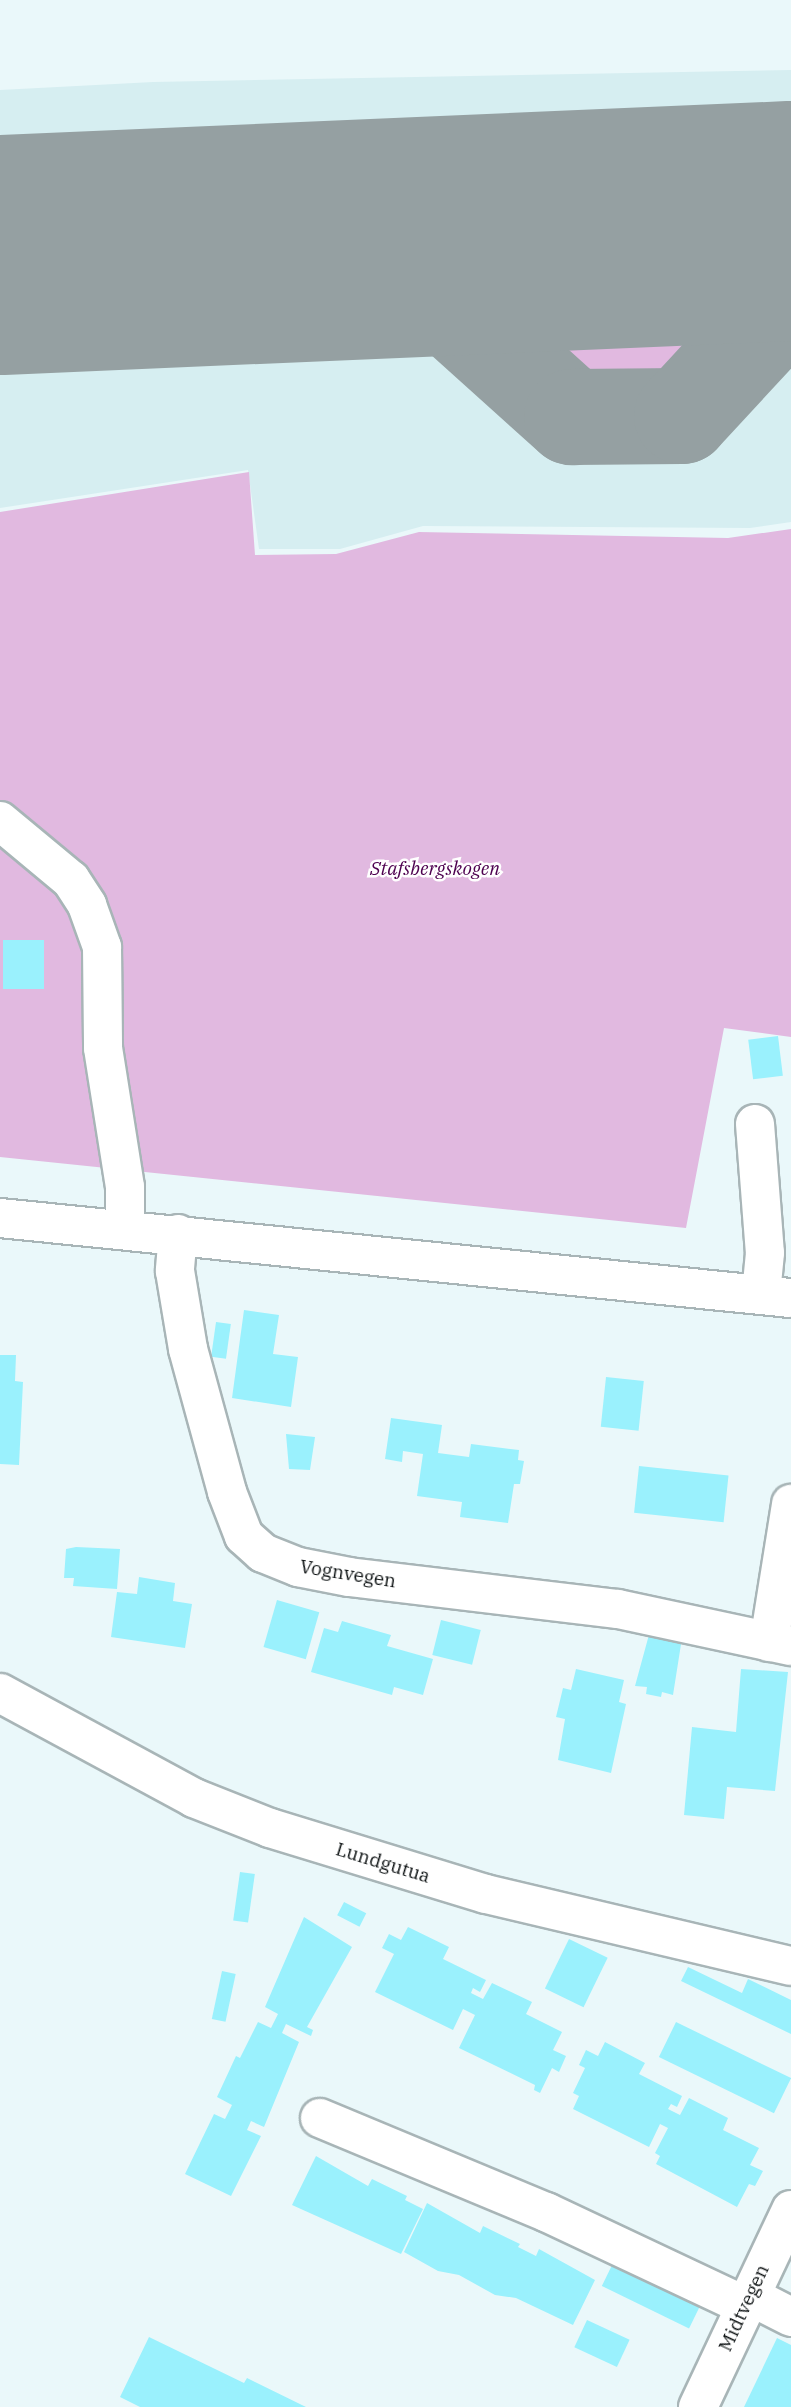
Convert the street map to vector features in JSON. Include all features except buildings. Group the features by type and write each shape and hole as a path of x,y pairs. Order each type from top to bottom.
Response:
{"street":[{"path":"0,821 71,880 87,905 102,947 103,1048 125,1187 125,1230"},
{"path":"0,1217 776,1296 765,1253 755,1124"},
{"name":"Vognvegen","path":"178,1234 175,1271 188,1349 226,1492 244,1536 263,1553 298,1567 349,1577 605,1607 780,1644 791,1504"},
{"name":"Lundgutua","path":"0,1693 194,1798 270,1828 486,1895 791,1966"},
{"path":"320,2118 791,2317"},
{"name":"Midtvegen","path":"698,2407 791,2210"}],"shaded area":[{"path":"791,70 791,522 750,528 423,526 340,549 259,549 248,470 0,508 0,90 153,82"}],"green space":[{"path":"791,247 791,273 688,387 567,391 421,260"},
{"name":"Stafsbergskogen","path":"249,472 255,555 336,554 419,532 728,538 791,529 791,1037 724,1028 686,1228 0,1157 0,512"}],"taxiway":[{"path":"373,238 572,417 682,416 791,298"}],"runway":[{"path":"0,255 791,221"}]}
